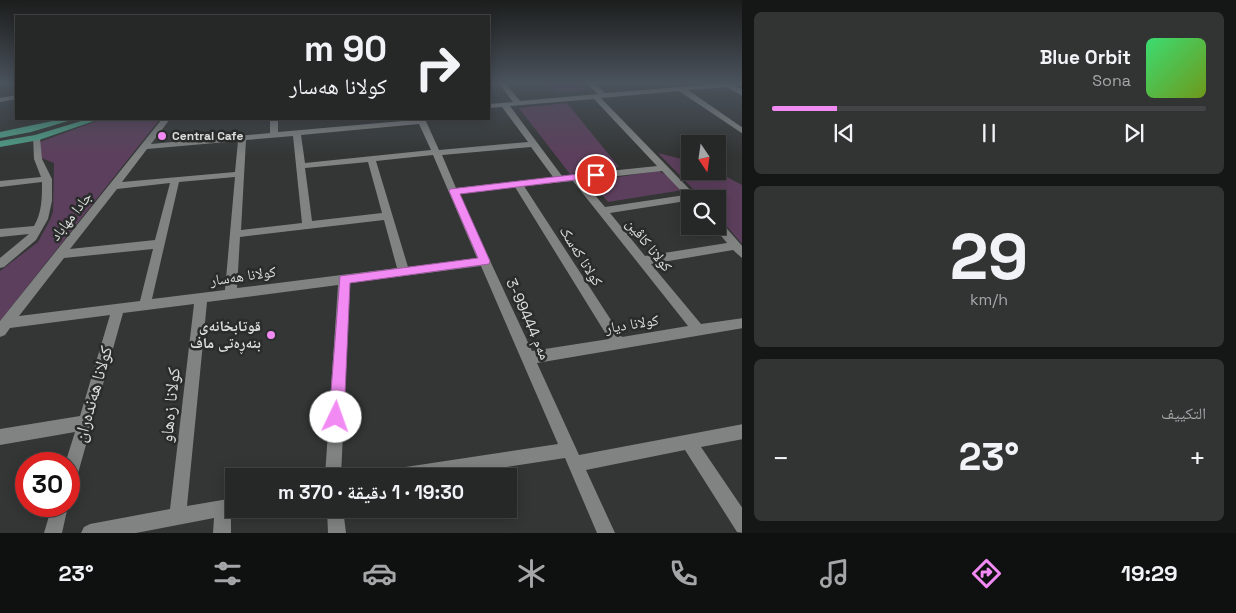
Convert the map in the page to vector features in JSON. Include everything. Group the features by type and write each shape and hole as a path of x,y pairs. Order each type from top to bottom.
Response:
{"main road":[{"path":"0,130 55,120"},
{"path":"0,135 67,120"},
{"path":"0,142 39,133 81,120"},
{"path":"0,142 36,138 93,120"}],"street":[{"path":"506,107 560,180"},
{"path":"609,107 686,190"},
{"path":"707,107 742,132"},
{"name":"جادا مهاباد","path":"3,327 165,120"},
{"path":"274,120 274,135"},
{"path":"145,147 297,133 361,123 422,120"},
{"name":"مەم 99444-3","path":"422,120 606,533"},
{"path":"297,133 306,226"},
{"path":"0,264 20,248 38,229 43,219 47,201 47,179 38,159 36,138"},
{"path":"231,293 242,138"},
{"path":"300,166 532,144"},
{"path":"371,158 404,272"},
{"path":"454,191 665,168"},
{"path":"113,186 240,174"},
{"name":"کولانا کاڤین","path":"576,178 698,330"},
{"path":"0,184 47,179"},
{"path":"145,304 175,179"},
{"name":"کولانا کەسک","path":"518,184 619,343"},
{"path":"602,211 681,200"},
{"path":"236,234 388,216"},
{"path":"0,233 38,229"},
{"path":"725,235 742,255"},
{"path":"60,254 159,244"},
{"path":"642,261 734,246"},
{"name":"کولانا هه‌سار","path":"3,327 118,310 145,304 485,261"},
{"path":"333,468 344,280"},
{"name":"کولانا زەهاو","path":"178,516 200,298"},
{"name":"کولانا هه‌نده‌ران","path":"77,452 118,310"},
{"name":"کولانا دیار","path":"528,358 742,322"},
{"path":"0,437 85,423"},
{"path":"472,468 689,442 742,431"},
{"path":"689,442 742,526"},
{"path":"90,533 225,508"},
{"path":"53,533 57,517"},
{"path":"222,533 225,518"},
{"path":"336,518 337,533"}],"shaded area":[{"path":"570,107 619,167 570,174 519,108"},
{"path":"99,120 159,120 0,321 0,271 38,242 53,212 54,163 39,157 40,142"},
{"path":"658,153 681,159 681,177"},
{"path":"659,171 683,190 608,202 590,181"},
{"path":"726,176 742,185 742,244 726,225 726,190 694,190 684,180 726,180"}],"place":[{"name":"Central Cafe","path":"162,136"},
{"name":"قوتابخانەی بنەڕەتی ماف","path":"271,335"}],"route":[{"path":"336,417 344,280 485,261 454,191 596,175"}]}
